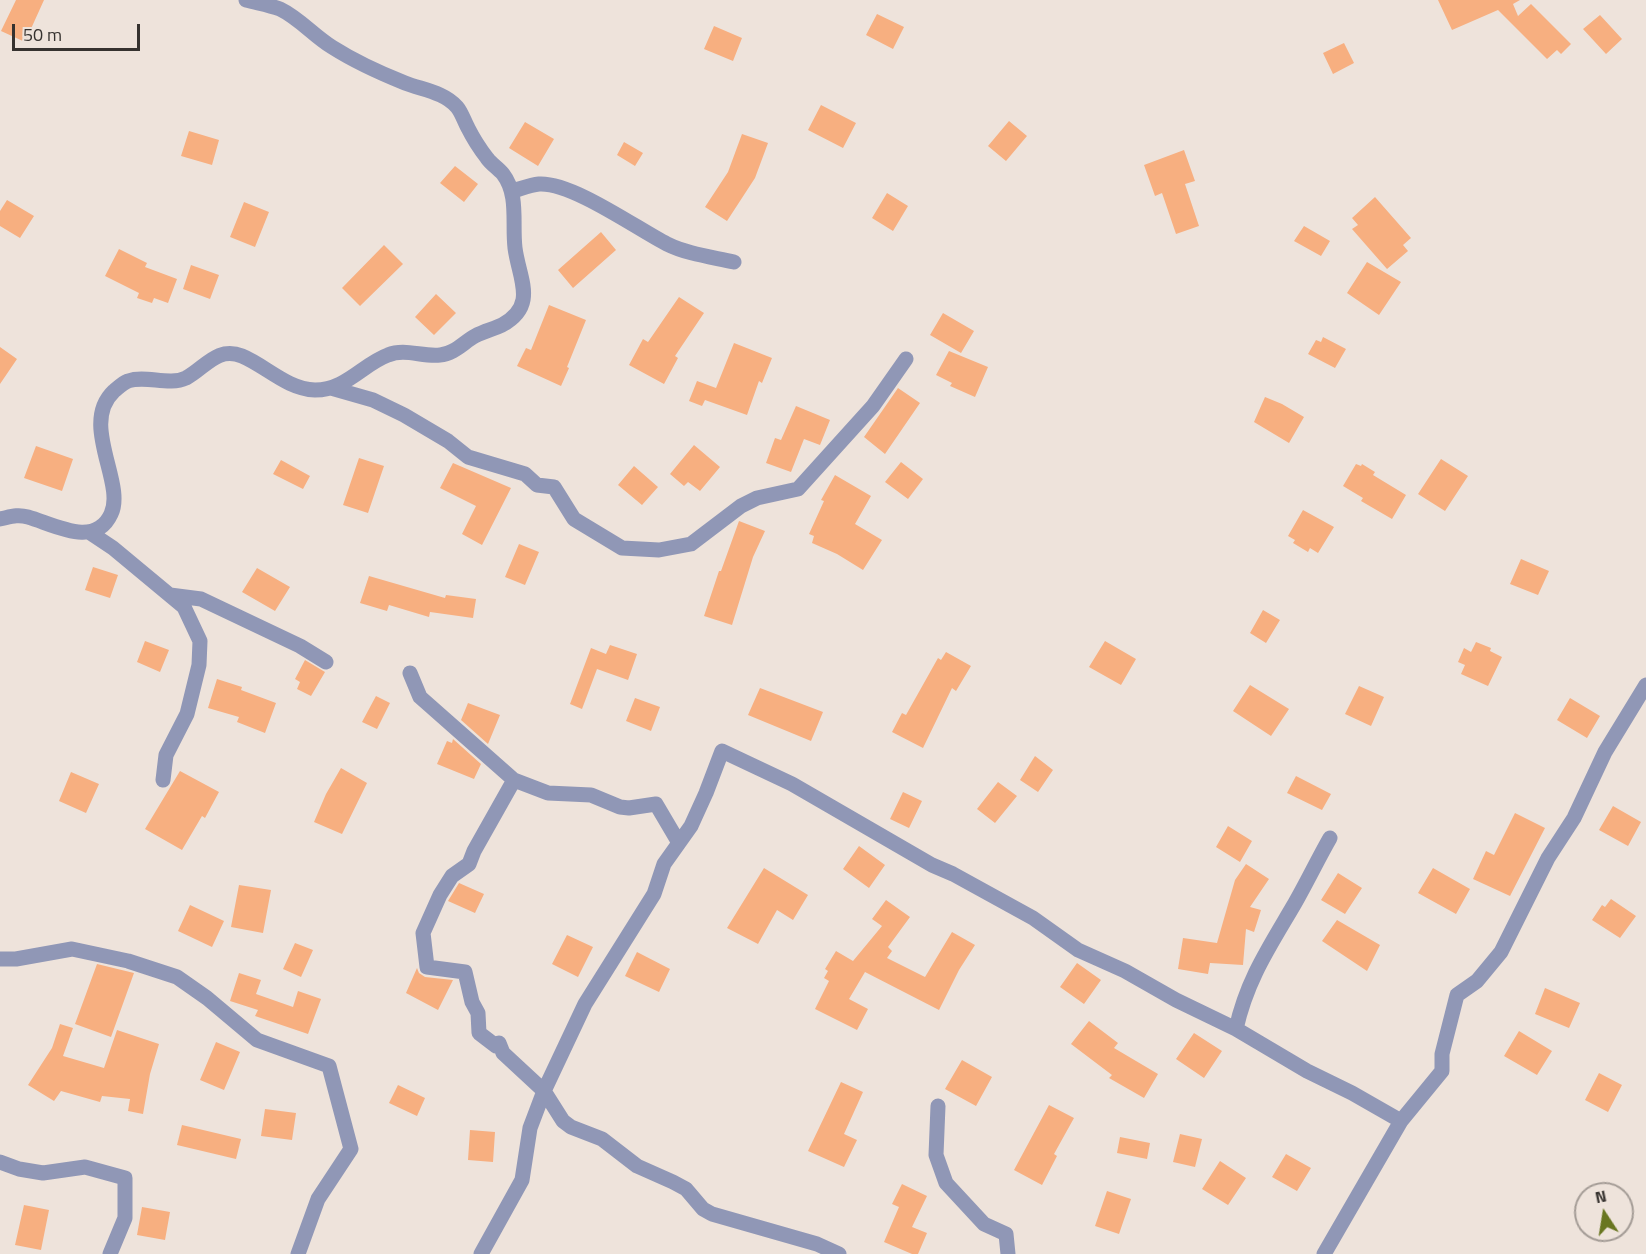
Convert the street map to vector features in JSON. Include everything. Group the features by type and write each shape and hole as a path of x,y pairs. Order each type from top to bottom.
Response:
{"street":[{"path":"246,0 281,10 332,47 389,76 442,96 458,108 487,158 504,175 512,191 515,248 524,291 524,300 517,315 451,352 439,355 404,352 387,355 331,388"},
{"path":"512,191 539,184 560,187 610,211 669,245 696,254 734,262"},
{"path":"0,519 13,515 27,517 65,531 89,532 104,525 112,512 114,499 101,435 103,412 110,396 125,381 142,378 166,381 184,379 208,360 226,352 240,355 294,386 313,390 331,388 373,400 448,441 468,457 525,474 537,485 554,487 574,519 622,548 659,550 691,544 741,506 757,498 798,489 873,406 906,359"},
{"path":"360,372 373,400"},
{"path":"89,532 113,548 184,608 200,641 199,665 187,714 166,755 164,780"},
{"path":"170,595 201,599 300,646 326,662"},
{"path":"410,673 420,697 514,780 549,793 591,795 620,807 656,804 679,843"},
{"path":"1324,1254 1401,1121 1442,1071 1442,1054 1457,995 1477,981 1501,952 1548,858 1574,818 1605,752 1646,686"},
{"path":"481,1254 522,1180 530,1128 544,1091 585,1004 654,894 664,864 691,826 722,751 792,784 932,865 1033,918 1078,950 1125,971 1176,1000 1236,1029 1306,1071 1352,1093 1401,1121"},
{"path":"514,780 469,864 452,876 440,895 423,933 427,967 465,972 472,1002 478,1013 479,1033 496,1046 499,1043 503,1053 544,1091 563,1121 571,1127 602,1139 638,1166 679,1185 703,1209 712,1214 817,1244 838,1254"},
{"path":"1236,1029 1242,1003 1263,954 1295,903 1330,837"},
{"path":"0,959 16,959 72,949 128,961 177,977 207,998 257,1040 329,1066 351,1149 318,1199 298,1254"},
{"path":"938,1106 936,1155 946,1183 984,1224 1006,1234 1008,1254"},
{"path":"0,1162 19,1169 43,1173 85,1167 125,1178 125,1218 110,1254"}],"building":[{"path":"16,0 44,0 25,42 1,31"},
{"path":"1438,0 1520,0 1513,4 1518,16 1531,4 1571,44 1561,54 1557,50 1547,59 1498,10 1452,30"},
{"path":"877,14 904,27 893,49 866,35"},
{"path":"1600,15 1622,39 1606,54 1583,29"},
{"path":"714,26 742,38 733,61 704,49"},
{"path":"1344,43 1354,63 1333,74 1323,53"},
{"path":"821,105 856,123 843,148 808,130"},
{"path":"1009,121 1027,136 1006,161 988,146"},
{"path":"525,122 554,139 538,166 509,148"},
{"path":"189,131 219,140 212,165 181,156"},
{"path":"742,134 768,143 755,178 727,221 705,207 728,172"},
{"path":"624,142 643,153 635,166 617,155"},
{"path":"1184,150 1195,181 1185,184 1199,226 1176,234 1162,193 1155,196 1144,165"},
{"path":"455,166 478,184 464,202 440,183"},
{"path":"887,193 908,206 893,231 872,218"},
{"path":"1375,197 1411,238 1403,245 1408,251 1387,269 1352,229 1358,225 1352,218"},
{"path":"7,200 34,216 20,238 0,226 0,211"},
{"path":"244,202 269,212 255,247 230,237"},
{"path":"1304,226 1330,241 1321,256 1294,241"},
{"path":"601,232 616,250 573,288 558,270"},
{"path":"384,245 403,264 360,306 342,288"},
{"path":"119,249 147,263 145,267 177,279 168,303 154,298 152,303 137,298 139,293 105,276"},
{"path":"1367,262 1401,282 1379,315 1347,293"},
{"path":"191,265 219,275 210,299 183,289"},
{"path":"436,294 456,313 434,335 415,317"},
{"path":"679,297 704,313 675,356 678,358 664,384 629,365 643,339 648,342"},
{"path":"549,305 586,320 561,386 517,366 526,348 531,350"},
{"path":"943,313 974,331 961,353 930,335"},
{"path":"1323,337 1346,349 1335,368 1308,354 1316,340 1321,342"},
{"path":"734,343 772,358 762,383 759,381 747,415 705,400 702,406 689,401 697,381 716,388"},
{"path":"0,347 17,359 0,384"},
{"path":"949,351 988,367 975,397 950,386 952,383 936,375"},
{"path":"898,388 920,403 885,454 864,437"},
{"path":"1265,397 1304,417 1289,443 1254,422"},
{"path":"796,406 830,420 820,445 804,439 791,472 766,463 775,438 781,440"},
{"path":"694,445 720,467 700,491 688,482 684,486 670,474"},
{"path":"36,446 73,459 62,491 24,478"},
{"path":"359,458 384,466 368,513 343,505"},
{"path":"1441,459 1468,476 1445,511 1418,494"},
{"path":"281,460 310,476 303,489 273,474"},
{"path":"901,462 923,479 908,499 885,482"},
{"path":"453,463 511,488 482,545 462,534 476,506 440,488"},
{"path":"1356,464 1361,466 1362,464 1375,472 1373,475 1406,495 1392,519 1361,501 1363,498 1343,486"},
{"path":"634,466 658,487 642,505 618,485"},
{"path":"835,475 871,496 855,524 882,540 863,570 837,554 812,543 814,536 809,534 824,501 821,500"},
{"path":"1303,510 1334,527 1318,553 1310,548 1308,552 1293,543 1295,540 1288,536"},
{"path":"739,521 765,531 753,557 732,625 704,616"},
{"path":"519,544 539,552 525,585 505,577"},
{"path":"1521,559 1549,571 1538,595 1510,584"},
{"path":"93,567 118,575 110,598 85,590"},
{"path":"257,568 290,587 275,611 242,592"},
{"path":"369,576 445,598 446,595 476,599 473,618 430,612 429,617 389,605 387,611 360,603"},
{"path":"1263,610 1280,620 1266,643 1250,633"},
{"path":"145,641 169,650 160,672 137,662"},
{"path":"1105,641 1136,659 1121,685 1089,667"},
{"path":"1476,642 1491,648 1490,651 1502,657 1488,686 1461,674 1465,665 1458,662 1464,648 1471,652"},
{"path":"610,645 637,654 628,680 597,669 582,709 570,704 591,648 606,654"},
{"path":"946,652 971,666 956,691 952,688 923,748 892,732 902,713 906,715 938,658 941,660"},
{"path":"305,660 325,672 311,696 297,689 300,682 295,679"},
{"path":"217,679 242,687 241,690 276,703 265,733 237,722 239,717 208,708"},
{"path":"1250,685 1289,709 1271,736 1233,711"},
{"path":"1359,686 1384,697 1371,726 1345,714"},
{"path":"760,688 823,712 811,741 748,715"},
{"path":"376,696 390,703 377,729 362,722"},
{"path":"635,698 660,707 651,731 626,721"},
{"path":"1570,698 1600,716 1587,738 1557,720"},
{"path":"468,703 500,715 488,744 461,720"},
{"path":"453,739 481,764 474,779 437,764 447,741 452,743"},
{"path":"1035,756 1053,770 1038,792 1020,780"},
{"path":"341,768 367,783 342,834 314,822"},
{"path":"180,771 219,792 205,818 202,816 182,850 145,829"},
{"path":"71,772 99,784 86,813 59,801"},
{"path":"1296,776 1331,794 1322,810 1287,793"},
{"path":"998,782 1017,796 995,823 977,809"},
{"path":"903,792 922,801 909,828 890,819"},
{"path":"1613,806 1641,822 1628,846 1599,830"},
{"path":"1515,813 1545,828 1510,896 1473,879 1486,851 1494,855"},
{"path":"1228,826 1252,841 1240,862 1216,847"},
{"path":"859,846 885,865 869,888 843,869"},
{"path":"1246,864 1269,879 1250,907 1261,910 1254,932 1246,929 1243,965 1210,963 1208,974 1178,969 1183,938 1217,943 1235,880"},
{"path":"764,868 808,895 793,920 777,910 758,944 727,928"},
{"path":"1433,868 1470,889 1456,914 1418,893"},
{"path":"1338,873 1362,888 1345,914 1321,900"},
{"path":"459,883 484,894 475,913 448,901"},
{"path":"239,885 271,890 263,933 231,927"},
{"path":"1611,899 1636,916 1620,938 1592,920 1602,905 1605,907"},
{"path":"886,900 910,917 888,947 892,951 887,958 925,977 952,932 975,945 959,970 939,1010 865,972 849,999 868,1009 857,1030 815,1009 829,981 824,978 828,971 825,969 836,951 853,961 882,926 872,919"},
{"path":"190,905 224,921 212,947 178,931"},
{"path":"1337,920 1380,945 1367,971 1322,941"},
{"path":"567,935 593,947 578,977 552,964"},
{"path":"295,943 313,950 301,977 283,969"},
{"path":"637,952 670,969 659,992 625,976"},
{"path":"1077,963 1101,980 1084,1004 1060,987"},
{"path":"97,964 134,973 111,1037 75,1024"},
{"path":"417,968 419,973 425,977 453,980 438,1010 406,993"},
{"path":"239,973 261,980 256,994 293,1007 298,991 321,999 308,1034 255,1016 258,1010 230,1001"},
{"path":"1545,988 1580,1003 1569,1028 1535,1014"},
{"path":"1089,1021 1118,1043 1114,1048 1158,1074 1144,1098 1109,1078 1112,1075 1071,1044"},
{"path":"60,1024 73,1028 63,1056 104,1068 117,1030 159,1044 150,1074 143,1114 128,1111 130,1099 102,1096 100,1102 61,1091 54,1101 28,1085 52,1048"},
{"path":"1519,1031 1552,1051 1537,1075 1504,1056"},
{"path":"1194,1033 1222,1051 1204,1078 1176,1059"},
{"path":"216,1042 240,1052 224,1090 200,1080"},
{"path":"962,1060 992,1077 976,1106 945,1089"},
{"path":"1599,1073 1622,1085 1608,1112 1585,1100"},
{"path":"841,1082 863,1092 844,1134 857,1140 844,1167 808,1151"},
{"path":"398,1085 425,1098 417,1116 389,1103"},
{"path":"1049,1105 1074,1118 1054,1154 1057,1156 1042,1185 1014,1170"},
{"path":"265,1109 296,1113 292,1140 261,1136"},
{"path":"182,1125 241,1139 236,1159 177,1145"},
{"path":"470,1130 495,1132 493,1162 468,1160"},
{"path":"1180,1134 1202,1139 1195,1167 1173,1162"},
{"path":"1120,1137 1150,1143 1147,1159 1117,1153"},
{"path":"1286,1154 1311,1168 1297,1191 1272,1177"},
{"path":"1220,1161 1246,1178 1228,1205 1202,1189"},
{"path":"902,1184 927,1196 912,1227 927,1233 918,1254 912,1254 884,1242 899,1207 892,1204"},
{"path":"1107,1191 1131,1199 1119,1234 1095,1226"},
{"path":"24,1205 49,1210 41,1250 15,1245"},
{"path":"142,1207 170,1212 165,1240 137,1235"}]}
